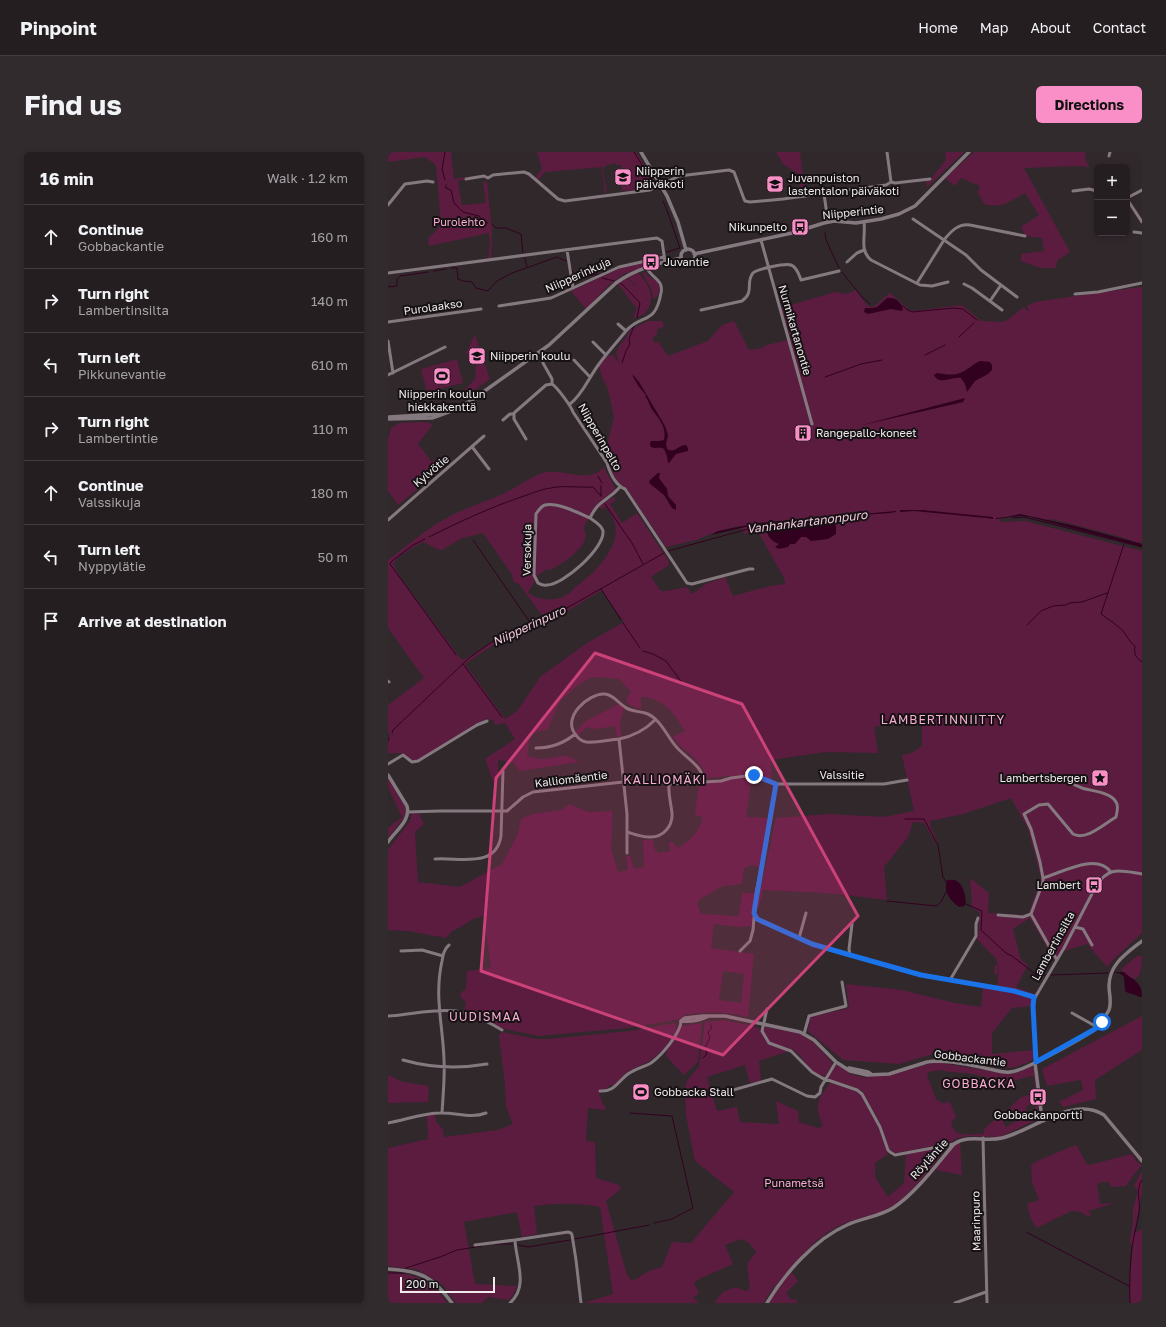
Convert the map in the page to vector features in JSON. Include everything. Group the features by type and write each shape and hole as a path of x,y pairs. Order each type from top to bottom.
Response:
{"street":[{"path":"641,152 661,185 678,222 686,250"},
{"path":"887,152 890,182"},
{"name":"Niipperintie","path":"694,254 792,233 828,222 864,222 893,216 915,206 969,152"},
{"path":"1109,156 1110,152"},
{"path":"466,179 484,176 488,178 493,175 524,172 529,174 558,199 565,201 645,191 678,176 732,170 736,175 745,201 783,199 886,185 890,182 895,183 930,179"},
{"path":"388,205 405,184 427,181 433,182"},
{"path":"1073,191 1089,189 1094,190"},
{"path":"1130,196 1142,190"},
{"path":"824,194 828,222"},
{"path":"1128,200 1142,222"},
{"path":"913,220 966,255 981,270 1017,297"},
{"path":"864,222 864,250 867,258 917,283 928,286 948,282"},
{"path":"917,283 944,240 954,229 965,224 1025,236"},
{"path":"1134,232 1142,233"},
{"path":"388,273 657,238 662,241 665,262"},
{"name":"Nurmikartanontie","path":"761,240 812,424"},
{"path":"567,250 573,288"},
{"path":"686,250 692,251 694,254 692,261 688,263 684,262 682,258 682,253 686,250"},
{"path":"848,262 857,253 864,250"},
{"name":"Niipperinkuja","path":"499,306 545,300 624,266 664,257"},
{"path":"388,418 394,416 441,414 454,410 472,400 536,355 567,330 616,282 625,276 665,262 682,258"},
{"path":"701,310 742,301 748,296 753,273 768,268 786,264 792,265 801,280 839,271"},
{"name":"Niipperinpelto","path":"647,268 649,273 661,283 661,292 652,316 637,323 626,331 590,376 581,393 570,404 573,412 607,463 609,471 620,487 624,489 687,583 689,584 749,568 753,569"},
{"path":"964,284 1002,310"},
{"path":"1075,294 1142,284"},
{"path":"990,301 1001,285"},
{"name":"Purolaakso","path":"388,322 481,309"},
{"path":"618,324 626,331"},
{"path":"388,341 393,373"},
{"path":"593,342 606,355"},
{"path":"388,375 446,347"},
{"path":"574,360 590,376"},
{"path":"543,364 552,379 552,384 562,397 570,404"},
{"path":"504,420 510,414 514,414 546,385 552,384"},
{"path":"514,414 514,419 526,439"},
{"name":"Kylvötie","path":"388,520 484,436"},
{"path":"472,448 489,469"},
{"path":"590,518 594,510 601,502 617,491 620,487"},
{"name":"Versokuja","path":"547,504 553,505 574,511 590,518 599,524 603,531 601,538 591,554 578,569 562,580 546,586 538,583 534,575 536,514 540,508 547,504"},
{"path":"655,720 649,726 636,734 619,739 586,742 575,734 570,723 573,714 590,699 600,695 611,696 632,711 645,713 655,720 667,732 675,746 698,767 703,774 704,781"},
{"path":"388,764 403,755 405,755 409,761 415,762 477,725 487,721"},
{"path":"536,748 560,744 575,734"},
{"path":"619,739 627,814 627,853"},
{"path":"435,859 482,859 495,851 500,843 503,771"},
{"path":"388,775 407,806 408,812 406,819 388,842"},
{"path":"656,783 669,784 721,781 754,775 776,784 761,867 755,906 755,916 750,941 740,951"},
{"path":"998,915 1023,917 1031,914 1043,882 1033,835 1024,814 1039,804 1048,804 1073,834 1078,836 1090,833 1116,817 1117,803 1114,799 1062,779"},
{"name":"Valssitie","path":"776,784 884,784 907,780"},
{"name":"Kalliomäentie","path":"502,811 510,809 523,797 533,792 623,782"},
{"path":"627,832 647,837 654,837 659,836 668,829 671,824 672,817 669,784"},
{"path":"408,812 440,810 502,811"},
{"path":"1043,878 1090,863 1106,866 1111,872 1122,870 1142,874"},
{"name":"Lambertinsilta","path":"1043,1121 1036,1063 1033,1006 1034,997 1057,960 1102,877 1111,872"},
{"path":"799,938 806,913"},
{"path":"1031,914 1057,960"},
{"path":"755,916 762,922 812,944 921,975 1014,991 1034,997"},
{"path":"950,980 976,936 976,924 978,918"},
{"path":"850,955 849,949 852,924"},
{"path":"1075,927 1084,931 1092,945"},
{"name":"Gobbackantie","path":"681,1021 708,1016 729,1016 763,1025 795,1030 814,1040 836,1062 850,1070 867,1075 889,1074 931,1062 953,1063 1010,1072 1018,1071 1036,1063 1097,1027 1109,1009 1111,1000 1109,982 1112,969 1120,959 1142,941"},
{"path":"442,1113 445,1068 438,1011 439,977 443,956 449,945"},
{"path":"401,951 422,950 443,956"},
{"path":"804,1034 809,1016 846,1006 842,982"},
{"path":"766,1009 762,1032 769,1043 791,1051 812,1072 826,1080 857,1090 862,1094 880,1127 888,1150 892,1154 904,1154 954,1144"},
{"path":"388,1016 453,1011 470,1015 502,1030"},
{"path":"1072,1013 1097,1027"},
{"path":"600,1091 610,1090 630,1073 656,1059 665,1050 680,1029 681,1021"},
{"path":"403,1060 414,1064 445,1068 459,1068 487,1064"},
{"path":"712,1096 772,1079 807,1096 815,1097 820,1093 821,1087 836,1062"},
{"name":"Röyläntie","path":"767,1303 798,1262 814,1246 840,1228 877,1216 894,1207 918,1185 954,1144 964,1139 1000,1138 1043,1121 1084,1108 1098,1111 1104,1115 1122,1136 1136,1156 1142,1161"},
{"path":"388,1124 431,1114 442,1113 479,1116 486,1113"},
{"name":"Maarinpuro","path":"983,1138 987,1303"},
{"path":"475,1245 566,1232 571,1233 581,1303"},
{"path":"510,1303 516,1296 521,1280 515,1240"},
{"path":"388,1269 416,1272 424,1275 441,1288 452,1303"},
{"path":"955,1303 986,1292"}],"highlighted area":[{"path":"595,653 742,704 858,916 723,1055 481,971 496,778"}],"green space":[{"name":"Purolehto","path":"388,152 451,152 454,179 466,177 466,179 458,181 462,205 486,203 483,182 487,182 492,232 491,258 488,259 490,243 489,233 429,246 428,239 441,225 436,165 425,157 388,162"},
{"path":"537,152 636,152 655,183 653,186 645,189 622,191 620,175 627,175 625,169 622,169 621,165 616,165 616,163 607,165 603,168 607,193 605,193 602,167 545,172 537,181 535,178 542,169"},
{"path":"776,152 800,152 805,193 803,195 801,195 798,174 783,164"},
{"path":"945,152 964,152 927,187 926,181 930,180 946,160"},
{"path":"974,152 1086,152 1085,159 1089,167 1024,168 1070,252 1058,260 1055,268 1040,268 1021,261 1021,254 1044,251 1042,238 1025,236 1021,227 1039,215 1025,193 1001,205 996,206 984,204 978,193 980,186 961,178 955,186 945,178"},
{"path":"650,262 650,265 624,274 609,285 586,309 571,291 623,267"},
{"path":"645,272 649,277 658,283 659,292 656,298 653,298 652,290 642,273"},
{"path":"639,273 648,287 651,294 651,299 646,312 633,318 637,309 618,284 626,278 640,289 627,277"},
{"path":"1140,287 1142,288 1142,543 1052,519 1047,520 1020,514 999,518 1001,522 1025,521 1142,551 1142,933 1107,967 1087,944 1064,951 1055,961 1030,918 1013,929 1021,960 1028,965 1016,987 1034,994 1031,1006 1012,1008 992,1033 992,1054 1034,1050 1034,1057 1031,1061 1016,1067 1005,1068 992,1064 933,1054 899,1064 843,1060 808,1031 810,1017 849,1008 846,984 902,990 955,1003 981,1007 983,988 995,990 998,981 999,967 998,966 997,975 994,974 995,965 998,965 996,959 976,938 978,936 980,912 972,908 970,878 989,893 988,913 1028,915 1041,878 1028,829 1011,798 963,814 930,821 930,825 938,843 936,843 924,823 913,822 908,837 884,867 887,900 828,893 763,890 759,907 757,906 776,818 829,814 883,817 914,811 902,755 912,753 922,746 922,721 874,727 878,753 826,752 771,760 771,780 753,774 706,778 704,771 697,760 673,737 685,731 677,718 668,708 656,700 641,697 641,709 635,707 626,702 631,691 619,679 597,677 590,678 578,685 560,701 548,729 529,734 530,739 527,756 546,759 563,756 573,758 579,762 520,771 514,763 498,760 498,782 495,786 485,759 515,739 505,723 495,725 493,720 487,718 416,761 410,760 402,753 388,754 388,738 390,736 388,731 388,705 424,678 388,628 388,560 423,533 452,515 505,493 537,475 542,473 558,472 591,475 604,467 615,490 599,502 591,513 583,529 586,533 585,539 578,550 561,564 550,570 547,569 534,578 535,581 528,592 537,598 553,599 564,596 586,579 603,561 615,540 616,529 613,518 605,507 601,509 598,506 614,497 616,500 610,504 622,523 637,513 668,560 669,565 651,577 661,591 687,587 692,594 706,584 725,577 733,596 770,586 785,584 784,578 757,530 744,534 742,526 739,526 718,531 696,540 666,547 627,489 617,481 611,470 605,452 614,418 608,389 602,377 599,366 607,356 613,355 619,363 616,353 630,330 648,321 662,321 664,326 657,330 657,334 652,340 656,343 658,341 668,356 708,341 722,325 734,321 749,350 763,348 763,346 791,339 781,308 835,292 847,294 856,290 866,303 872,307 890,293 909,310 913,311 962,305 981,321 1001,322 1006,321 1024,307 1029,313 1027,306 1035,302","holes":["483,533 511,573 514,582 519,584 544,618 543,621 496,640 464,660 460,658 402,580 393,565 401,555 423,542 442,550 462,538","602,590 624,622 587,643 541,676 517,711 505,719 465,664 493,645 545,625"]},
{"path":"475,335 490,379 464,398 463,391 475,379 476,363 466,353"},
{"name":"Niipperin koulun hiekkakenttä","path":"457,359 463,383 427,392 421,369"},
{"path":"425,422 433,424 418,444 431,461 436,460 442,469 398,505 388,491 388,439 391,428 399,423"},
{"path":"619,704 624,708 620,722 621,736 617,737 615,726 596,729 587,727 578,735 575,732 586,721"},
{"path":"752,777 746,817 769,818 759,867 751,865 744,868 742,884 723,886 700,899 697,903 701,914 739,916 742,893 755,893 752,926 739,927 714,924 711,948 754,954 748,1017 724,1013 700,1013 684,1015 684,1017 675,1020 628,1028 539,1036 504,1029 464,1011 466,1002 461,998 460,993 466,989 467,971 491,968 484,916 473,919 452,931 446,938 408,931 388,930 388,850 410,821 412,813 419,814 424,824 415,832 418,882 460,887 502,864 518,834 521,819 533,814 561,810 570,804 588,812 612,811 611,849 618,872 628,870 626,856 630,856 634,869 644,867 643,840 653,840 655,850 659,853 670,851 669,843 671,841 678,848 691,839 697,832 703,817 695,815 699,783 722,782 726,780","holes":["723,971 744,974 741,1003 719,1000"]},
{"path":"388,778 405,807 406,815 388,838 388,828 402,817 388,787"},
{"path":"1137,956 1142,956 1142,966 1139,975 1135,979 1129,977 1121,969"},
{"path":"1142,1016 1142,1050 1095,1080 1096,1099 1063,1107 1059,1102 1083,1090 1081,1080 1047,1086 1042,1069"},
{"name":"Punametsä","path":"723,1020 759,1028 769,1045 789,1051 759,1061 761,1081 750,1083 745,1065 707,1077 717,1111 737,1107 740,1122 779,1124 776,1101 798,1111 799,1122 818,1128 823,1126 818,1113 818,1103 822,1094 830,1083 856,1091 861,1095 877,1123 888,1154 875,1163 875,1177 888,1197 904,1183 906,1154 945,1146 946,1149 906,1195 891,1207 843,1224 825,1234 803,1254 775,1286 764,1303 714,1303 723,1292 736,1287 745,1291 750,1289 747,1264 756,1252 749,1243 741,1239 725,1245 733,1264 699,1279 694,1283 699,1293 693,1297 699,1303 584,1303 613,1294 600,1207 575,1204 534,1206 537,1234 522,1237 517,1212 464,1222 475,1284 517,1286 509,1300 488,1297 482,1303 456,1303 443,1285 418,1270 388,1266 388,1148 428,1139 427,1115 435,1114 436,1122 443,1129 444,1137 498,1130 513,1124 506,1107 505,1084 499,1035 502,1032 537,1039 548,1039 629,1031 675,1023 677,1030 665,1048 648,1062 630,1070 615,1086 610,1085 599,1094 606,1110 588,1108 586,1141 595,1142 596,1178 619,1185 621,1189 606,1201 627,1275 631,1280 636,1279 647,1272 662,1267 672,1242 691,1243 734,1192 695,1161 686,1115 685,1088 687,1081 699,1066 705,1022"},
{"path":"701,1023 698,1062 684,1075 666,1056 667,1049 682,1026"},
{"path":"766,1027 798,1033 807,1037 831,1061 832,1065 825,1076 819,1075 810,1069 796,1052 770,1043 763,1030"},
{"path":"932,1063 942,1063 1009,1074 1034,1067 1039,1119 999,1137 969,1136 956,1138 952,1142 897,1153 893,1152 888,1148 881,1125 863,1092 857,1088 827,1079 837,1065 849,1071 849,1074 867,1078 868,1076 891,1075","holes":["941,1070 977,1075 1002,1084 1031,1076 1034,1077 1034,1094 1036,1100 1035,1110 1006,1127 1003,1122 1003,1118 1009,1116 1012,1121 1026,1113 1026,1107 1031,1103 1031,1099 1029,1095 1021,1097 985,1128 983,1134 968,1135 959,1133 955,1131 951,1122 956,1117 950,1102 942,1103 936,1099 927,1075 928,1072"]},
{"path":"388,1075 403,1082 429,1086 428,1102 388,1103"},
{"path":"960,1143 962,1175 936,1170 935,1168 956,1144"},
{"path":"1075,1145 1086,1163 1089,1165 1132,1154 1136,1161 1142,1165 1126,1186 1111,1187 1109,1182 1097,1184 1100,1204 1115,1203 1088,1211 1091,1214 1089,1217 1080,1212 1071,1211 1037,1228 1030,1217 1027,1204 1039,1200 1032,1182 1031,1165"},
{"path":"1142,1171 1142,1193 1134,1233 1142,1229 1142,1303 1130,1303 1129,1286 1133,1244 1130,1244 1130,1238 1133,1224 1133,1208 1138,1192 1134,1185"},
{"path":"791,1271 798,1281 786,1293 791,1300 795,1299 798,1303 767,1303"},
{"path":"388,1272 422,1279 434,1288 447,1303 388,1303"}],"shaded area":[{"path":"887,298 897,300 902,306 902,311 891,309 868,314 864,312 865,308 877,307"},
{"path":"980,361 990,362 992,365 992,370 975,381 967,392 965,384 961,378 939,380 934,375 937,373 957,374 965,371"},
{"path":"632,375 639,382 665,426 668,435 666,444 667,449 674,450 683,445 686,445 688,448 688,451 676,454 669,463 664,449 653,448 650,446 651,441 664,440 665,435 663,426 651,408 645,396 646,395"},
{"path":"965,398 963,402 858,426"},
{"path":"660,473 659,478 667,489 668,496 676,505 676,510 672,508 664,495 649,483 650,480"},
{"path":"900,510 922,510 993,517 993,519 914,511 900,512"},
{"path":"896,511 890,513 768,523 768,528 771,530 805,525 834,524 836,526 836,534 828,539 811,541 806,537 801,537 795,544 790,544 788,547 779,549 775,547 779,544 769,537 766,524 754,525 711,535 718,531 758,523"},
{"path":"1020,514 1075,526 1142,544 1142,547 1030,517 1020,516 996,519"},
{"path":"947,880 956,880 959,883 963,889 966,903 965,906 959,907 950,899 946,888"},
{"path":"1118,972 1124,972 1138,983 1141,988 1142,997 1125,991 1124,977"}],"waterway":[{"path":"445,152 442,169 445,180"},
{"path":"634,152 653,183"},
{"path":"446,185 446,188 451,190 454,203 463,212 479,216 484,222 488,223"},
{"path":"663,201 680,248 667,252"},
{"path":"492,224 496,228 506,228 521,234 523,253"},
{"path":"825,233 826,240 839,268"},
{"path":"451,268 457,268 458,279 472,282 476,288 488,291 497,281 512,273 557,257 566,261"},
{"path":"525,258 527,267"},
{"path":"571,268 576,278 600,274"},
{"path":"433,271 446,269"},
{"path":"388,287 397,286 397,279 400,276 428,272"},
{"path":"842,272 862,297 870,304"},
{"path":"602,278 614,281"},
{"path":"620,283 640,303 637,318"},
{"path":"900,305 912,312 953,308 963,309 977,320"},
{"path":"959,337 974,323"},
{"path":"622,363 630,344 629,339 634,326"},
{"path":"925,355 945,345"},
{"path":"825,377 861,364 882,360"},
{"path":"598,476 602,483"},
{"path":"601,486 601,496"},
{"path":"429,537 509,501 544,489 556,487 593,487 601,496"},
{"path":"605,504 632,543 643,564"},
{"name":"Vanhankartanonpuro","path":"668,551 759,526 866,515"},
{"name":"Vanhankartanonpuro","path":"1013,518 1024,517 1142,547"},
{"path":"425,539 413,545 390,564 456,655"},
{"path":"473,540 531,624"},
{"path":"1124,544 1101,614 1124,632 1131,643 1135,646 1136,655 1142,662"},
{"name":"Niipperinpuro","path":"392,733 393,730 469,658 496,639 544,621 664,553"},
{"path":"601,589 621,620"},
{"path":"1027,625 1041,611 1053,606 1082,602 1107,593"},
{"path":"623,623 640,648"},
{"path":"643,651 653,654 666,661 683,684"},
{"path":"463,664 502,717"},
{"path":"905,819 924,819 938,845 943,877 946,882"},
{"path":"887,901 936,906 941,902 947,890"},
{"path":"966,904 982,911 981,930 1006,953 1038,976 1045,975"},
{"path":"1114,972 1119,973"},
{"path":"1051,975 1108,973"},
{"path":"703,1058 707,1054 705,1047 710,1038 708,1032 711,1029 711,1025"},
{"path":"630,1113 672,1116 693,1208 672,1219 654,1223"},
{"name":"Maarinpuro","path":"1130,1303 1131,1254 1139,1213 1139,1187 1142,1180"},
{"path":"575,1239 649,1225"},
{"path":"1026,1232 1129,1286"},
{"path":"518,1245 528,1247 570,1240"},
{"path":"495,1244 512,1244"},
{"path":"406,1268 457,1250 482,1246"},
{"path":"388,1273 405,1273"}],"place":[{"name":"Niipperin päiväkoti","path":"623,177"},
{"name":"Juvanpuiston lastentalon päiväkoti","path":"775,184"},
{"name":"Nikunpelto","path":"800,227"},
{"name":"Juvantie","path":"651,262"},
{"name":"Niipperin koulu","path":"477,356"},
{"name":"Niipperin koulun hiekkakenttä","path":"442,376"},
{"name":"Rangepallo-koneet","path":"803,433"},
{"name":"Lambertsbergen","path":"1100,778"},
{"name":"Lambert","path":"1094,885"},
{"name":"Gobbacka Stall","path":"641,1092"},
{"name":"Gobbackanportti","path":"1038,1097"}],"district":[{"name":"LAMBERTINNIITTY","path":"943,720"},
{"name":"KALLIOMÄKI","path":"665,780"},
{"name":"UUDISMAA","path":"485,1017"},
{"name":"GOBBACKA","path":"979,1084"}],"route":[{"path":"754,775 776,784 754,913 757,919 812,944 921,975 1014,991 1034,997 1033,1006 1036,1062 1095,1029 1102,1022"}]}
